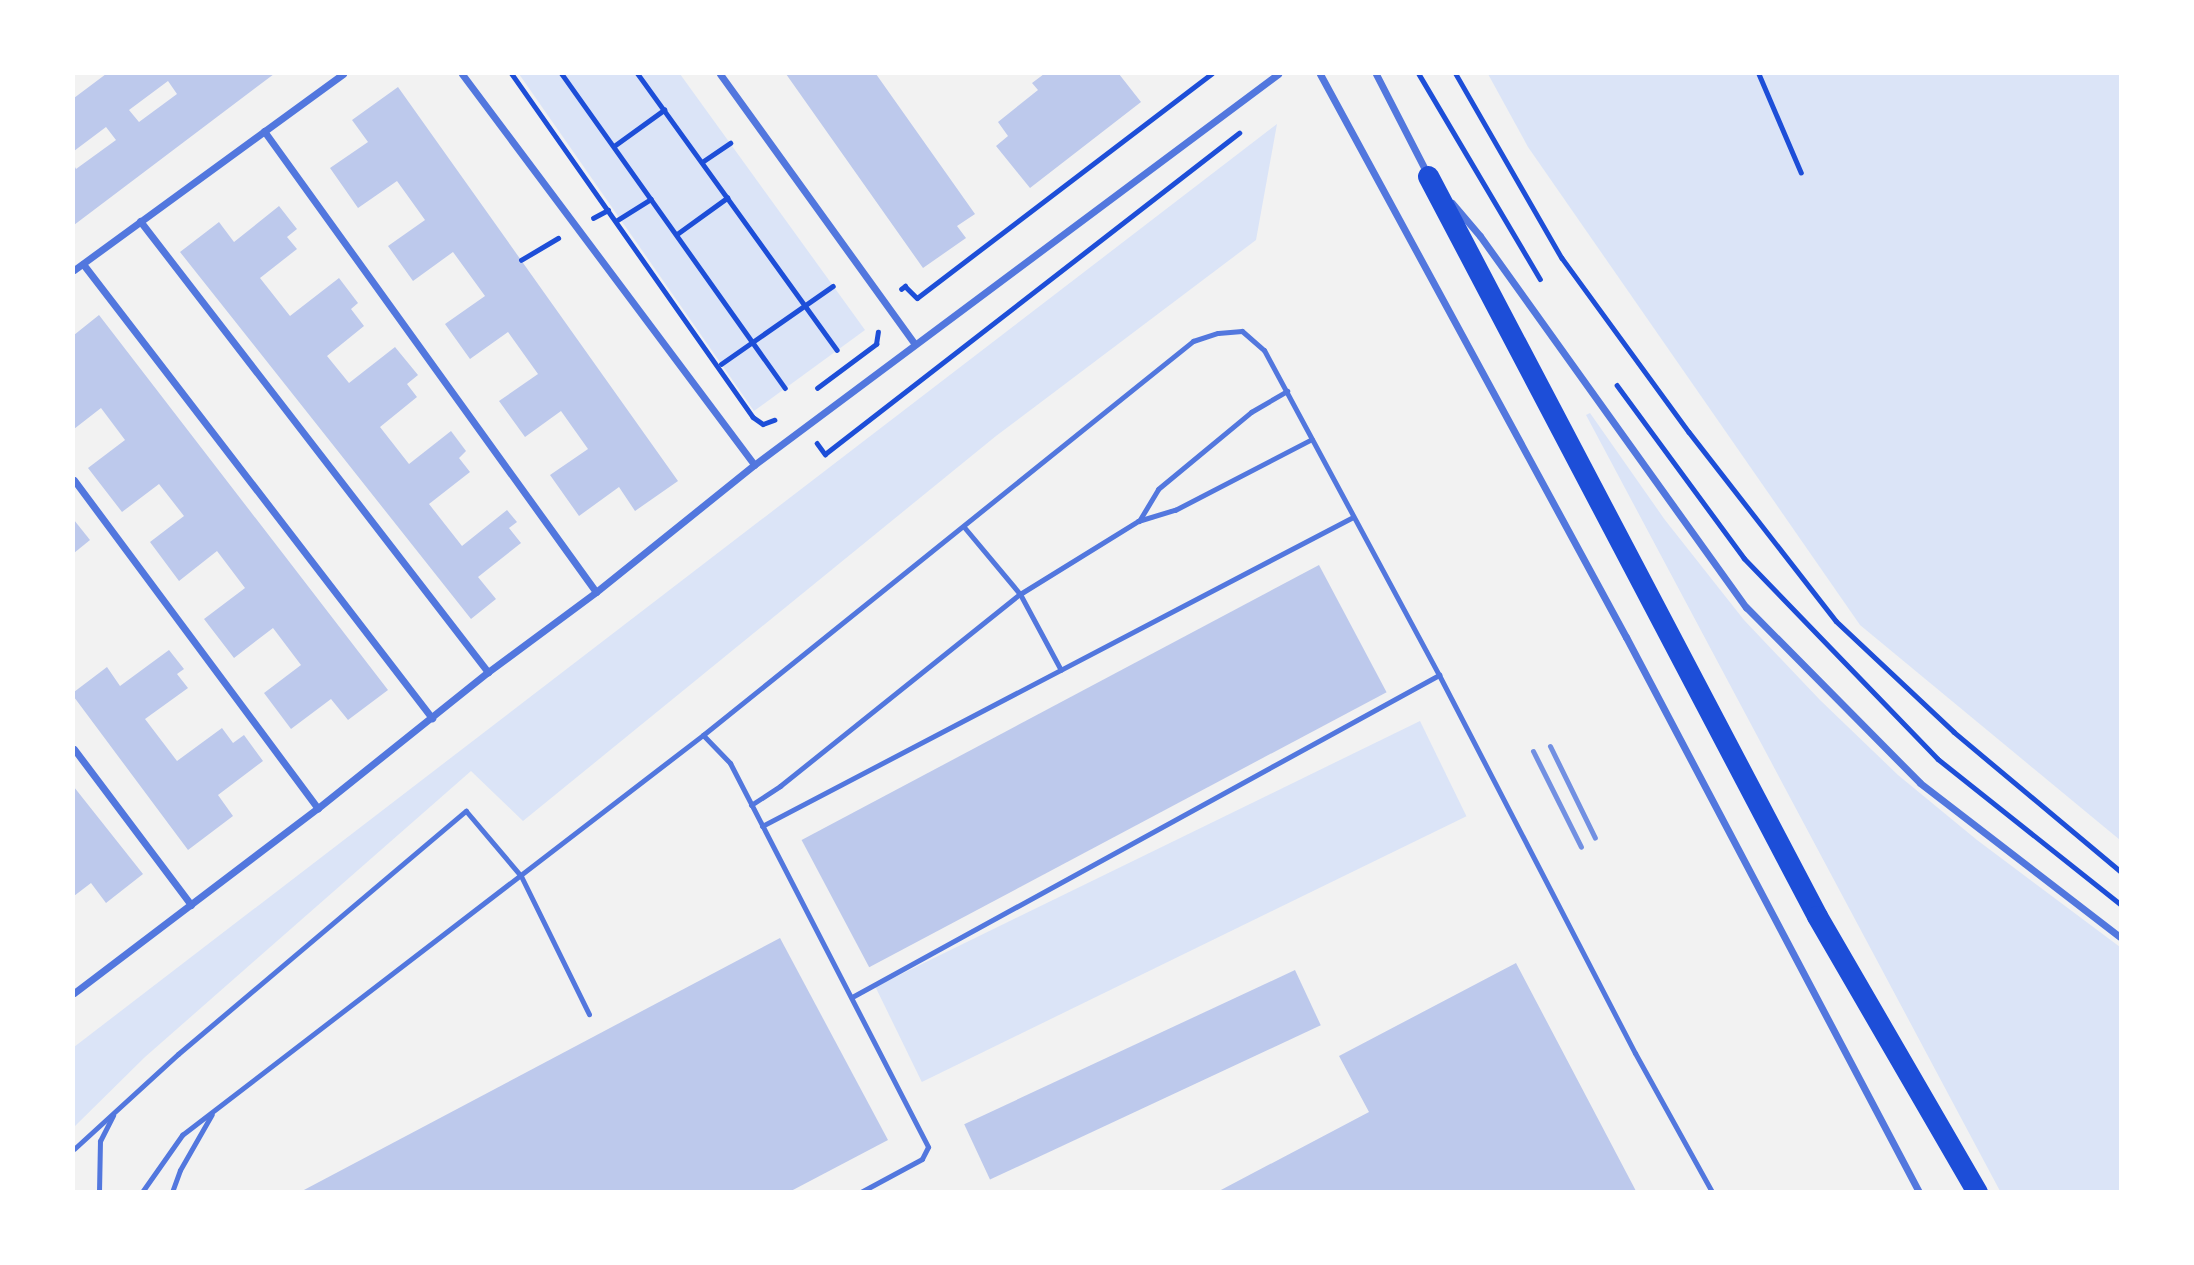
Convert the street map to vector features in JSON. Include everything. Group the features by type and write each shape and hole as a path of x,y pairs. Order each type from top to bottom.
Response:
{"highway":[{"path":"1428,176 1817,916 1977,1192"}],"street":[{"path":"74,270 343,74"},
{"path":"462,74 754,465"},
{"path":"720,74 915,343"},
{"path":"74,993 318,808 488,672 596,593 754,465 1278,74"},
{"path":"1320,74 1626,637 1919,1192"},
{"path":"1376,74 1428,176 1480,236 1746,607 1920,783 2120,937"},
{"path":"264,131 596,593"},
{"path":"141,221 488,672"},
{"path":"83,264 432,718"},
{"path":"74,480 318,808"},
{"path":"74,749 191,905"}],"lane":[{"path":"142,1192 182,1135 703,735 1193,341 1218,333 1242,331 1264,349 1287,391 1635,1053 1712,1192"},
{"path":"1138,521 1158,489 1251,412 1287,391"},
{"path":"751,805 780,786 1020,594 1138,521 1175,510 1312,439"},
{"path":"762,826 1353,517"},
{"path":"964,527 1020,594 1061,670"},
{"path":"852,997 1439,676"},
{"path":"703,735 730,763 929,1147 922,1159 861,1192"},
{"path":"74,1150 119,1107 466,811 520,876 589,1014"},
{"path":"99,1192 100,1141 106,1125 119,1107"},
{"path":"172,1192 180,1170 214,1111"}],"path":[{"path":"562,74 785,388"},
{"path":"638,74 837,350"},
{"path":"812,392 876,344 880,336 867,314 884,300 905,286 917,298 1211,74"},
{"path":"1419,74 1547,290"},
{"path":"1456,74 1562,258 1689,432 1836,621 1954,733 2120,871"},
{"path":"1759,74 1801,172"},
{"path":"614,146 664,110"},
{"path":"701,162 730,143"},
{"path":"676,234 727,198"},
{"path":"616,221 651,199"},
{"path":"721,364 833,286"},
{"path":"1612,379 1744,558 1879,699 1938,759 2120,904"}],"shaded area":[{"path":"519,74 680,74 865,330 754,411"},
{"path":"1488,74 2120,74 2120,840 1860,625 1528,147"},
{"path":"1277,124 1256,240 996,436 523,821 471,771 145,1057 74,1127 74,1047"},
{"path":"1590,413 1665,520 1744,620 1820,700 1898,775 1977,840 2120,947 2120,1191 2000,1191 1586,415"},
{"path":"1420,721 1466,816 922,1082 875,987"}],"building":[{"path":"106,74 274,74 74,225 74,165 76,169 116,140 106,127 74,151 74,98","holes":["168,81 177,94 139,122 129,110"]},
{"path":"786,74 876,74 975,214 957,226 966,238 923,268"},
{"path":"1044,74 1119,74 1141,102 1030,188 996,146 1008,136 998,122 1038,90 1032,83"},
{"path":"398,87 678,481 635,511 619,487 579,516 550,475 588,449 561,411 525,437 499,401 538,374 508,332 470,359 445,324 485,296 453,252 413,281 388,246 425,220 397,181 358,208 330,168 368,142 352,120"},
{"path":"279,206 297,229 287,237 297,249 260,278 290,316 339,278 358,303 351,309 364,326 327,356 349,383 395,347 418,375 407,384 417,397 380,427 409,464 451,431 466,451 459,458 470,472 429,504 462,546 507,510 517,522 509,528 521,543 478,577 496,599 471,619 180,252 219,222 234,242"},
{"path":"99,315 388,690 348,720 331,699 291,729 264,693 301,665 273,628 234,658 204,619 245,588 217,551 179,581 150,542 184,516 159,484 122,512 88,468 125,440 101,408 74,429 74,335"},
{"path":"74,520 90,540 74,553"},
{"path":"1319,565 1387,692 869,967 802,840"},
{"path":"169,650 184,669 177,674 188,688 145,719 177,761 222,728 233,743 244,735 263,761 218,795 233,816 188,850 74,697 74,692 107,667 120,686"},
{"path":"74,787 143,874 106,903 91,883 74,896"},
{"path":"780,938 888,1140 791,1191 302,1191"},
{"path":"1516,963 1636,1191 1219,1191 1369,1112 1339,1056"},
{"path":"1295,970 1321,1025 990,1180 964,1124"}],"railway":[{"path":"1550,746 1595,838"},
{"path":"1533,751 1581,847"}]}
